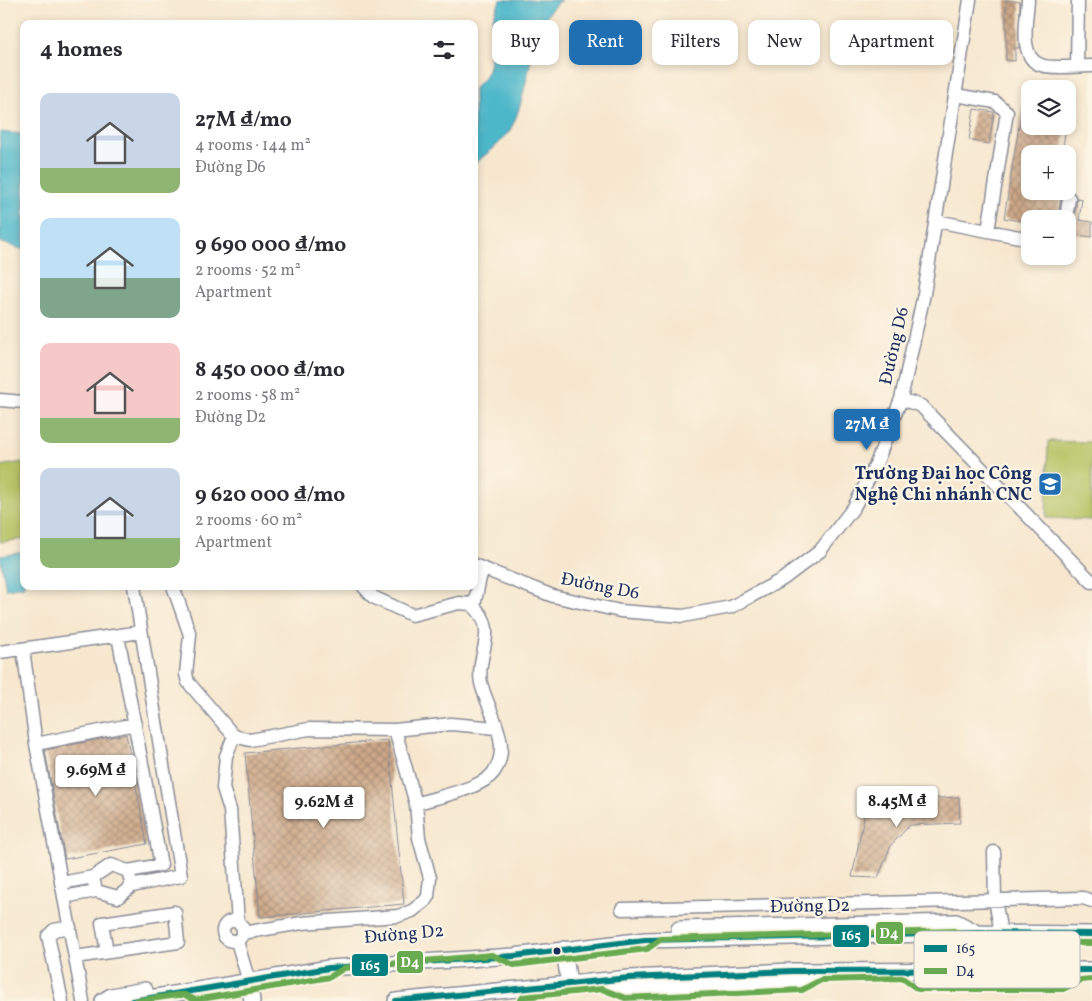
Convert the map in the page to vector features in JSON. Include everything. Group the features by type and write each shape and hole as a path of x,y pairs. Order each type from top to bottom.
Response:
{"main road":[{"name":"Đường D2","path":"132,1001 329,968 514,956 645,940 914,934"},
{"path":"564,949 569,984"},
{"path":"396,1001 604,980 914,969"},
{"path":"249,982 252,1001"},
{"name":"Đường D2","path":"103,1001 111,996 177,986 188,986 194,991"},
{"path":"491,1001 510,999 519,988"}],"street":[{"name":"Đường D6","path":"478,566 553,596 620,611 683,616 731,607 783,579 820,551 859,499 876,464 901,399 924,294 970,0"},
{"path":"1028,0 1026,46 1030,58 1041,65 1092,66"},
{"path":"1077,66 1078,0"},
{"path":"956,95 995,102 1007,112 988,231"},
{"path":"936,222 1021,237"},
{"path":"901,399 921,406 1092,582"},
{"path":"0,400 20,402"},
{"path":"64,897 96,891 118,897 132,886 181,876 135,590"},
{"path":"174,590 190,635 186,674 188,682 196,694 234,736 250,740 309,729 395,730 451,724 496,728"},
{"path":"366,590 373,598 412,615 462,602 474,606 483,619 487,633 481,676 502,750 499,762 490,776 476,785 416,804"},
{"path":"474,606 476,590"},
{"path":"0,652 141,632"},
{"path":"62,883 93,877 110,865 128,872 161,865 118,636"},
{"path":"23,649 36,744 84,1001"},
{"path":"36,744 135,724"},
{"path":"238,922 228,922 223,931 227,940 302,923 398,916 417,908 428,896 430,878 419,838 416,804 395,730"},
{"path":"234,736 226,756 223,788 230,810 238,922 242,926 240,937 249,982"},
{"path":"994,852 995,900 1001,931"},
{"path":"128,872 132,886"},
{"path":"93,877 96,891"},
{"path":"622,909 1083,898 1092,901"},
{"path":"75,957 178,942 175,912 102,923 107,952"},
{"path":"62,1001 48,936 54,930 70,927"}],"green space":[{"path":"1048,441 1092,442 1092,520 1046,518"},
{"path":"20,463 20,540 0,542 0,466"}],"water":[{"path":"500,0 561,0 550,11 545,20 492,20"},
{"path":"492,23 492,65 530,65 517,115 510,130 498,144 478,161 478,84 486,73 491,58"},
{"path":"0,132 20,134 20,249 0,242"},
{"path":"20,553 20,587 6,589 0,556"}],"building":[{"path":"1006,0 1020,2 1019,48 1015,48 1015,61 1006,60"},
{"path":"974,109 994,112 989,144 969,140"},
{"path":"1021,114 1021,135 1065,135 1063,145 1021,145 1021,200 1060,200 1059,210 1021,210 1021,221 1004,218"},
{"path":"1077,198 1082,199 1079,220 1092,222 1092,237 1076,235"},
{"path":"126,734 147,844 65,859 45,750"},
{"path":"388,740 404,904 260,917 245,753"},
{"path":"959,797 960,823 910,825 891,845 878,878 852,877 867,802"}],"transit line":[{"name":"D4","path":"136,1001 178,995 185,995 195,1000 330,977 344,968 492,955 514,965 647,949 661,939 914,932"},
{"name":"165","path":"132,1001 329,968 514,956 645,940 914,934"},
{"name":"165","path":"1080,934 1092,934"},
{"name":"D4","path":"1080,943 1092,943"},
{"name":"165","path":"1080,970 1092,970"},
{"name":"165","path":"396,1001 629,978 792,971 914,971"},
{"name":"D4","path":"520,1001 523,997 602,989 625,998 802,990 821,980 902,978 914,986"},
{"name":"D4","path":"1080,980 1092,979"},
{"name":"D4","path":"917,988 1065,988"}],"place":[{"name":"Trường Đại học Công Nghệ Chi nhánh CNC","path":"1050,484"}]}
